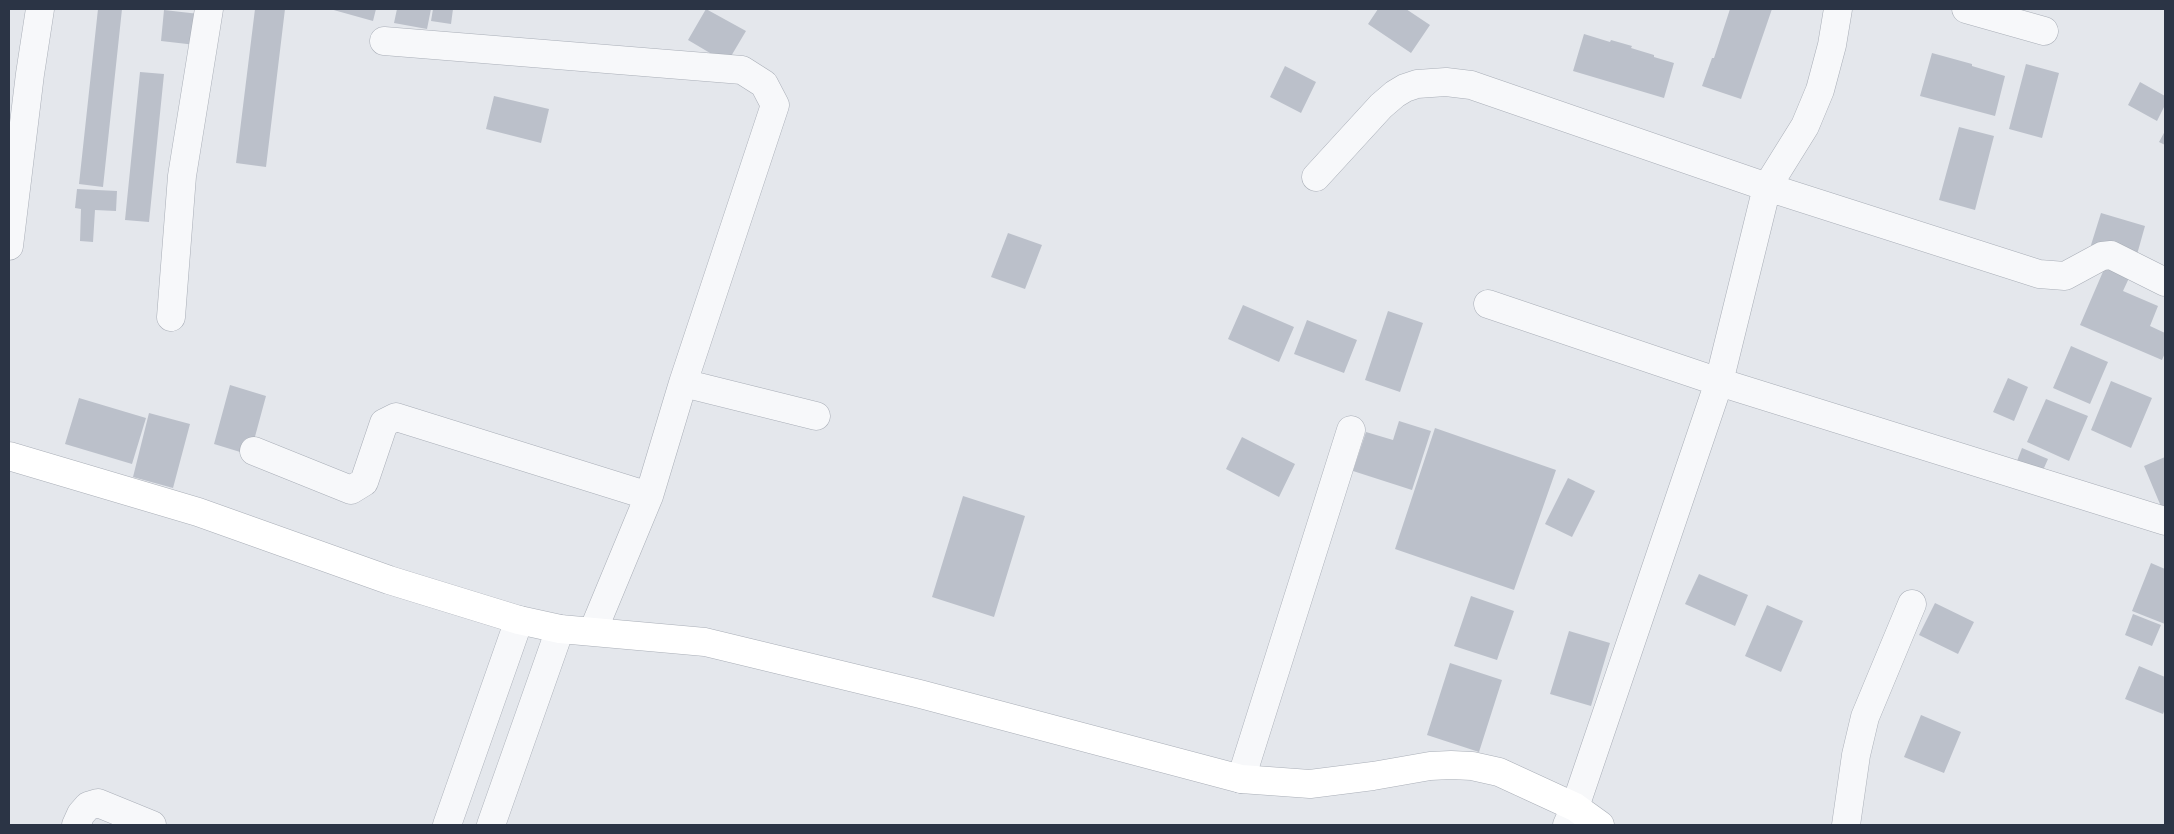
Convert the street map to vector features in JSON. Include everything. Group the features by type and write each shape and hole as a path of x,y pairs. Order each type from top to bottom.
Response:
{"street":[{"path":"9,246 19,74 40,9"},
{"path":"171,317 182,176 202,65 209,9"},
{"path":"1571,816 1719,382 1767,186 1805,126 1820,90 1832,45 1838,9"},
{"path":"1966,9 2044,31"},
{"path":"384,41 742,70 764,84 776,105 683,383 649,496 593,631"},
{"path":"1316,177 1381,106 1405,88 1417,84 1446,82 1471,85 1767,186 2039,274 2065,276 2102,256 2110,255 2165,282"},
{"path":"1488,304 1719,382 2165,521"},
{"path":"683,383 816,416"},
{"path":"254,451 351,490 364,482 384,422 396,417 649,496"},
{"path":"1240,779 1351,430"},
{"path":"9,456 198,512 389,580 519,620 560,628 705,642 920,694 1240,779 1310,784 1430,766 1472,766 1498,772 1571,816 1600,825"},
{"path":"1846,825 1856,755 1865,717 1912,604"},
{"path":"447,825 519,620"},
{"path":"491,825 560,628"},
{"path":"76,825 81,814 88,806 98,803 152,825"}],"building":[{"path":"98,9 122,9 103,187 79,184"},
{"path":"255,9 285,9 266,167 236,163"},
{"path":"330,9 376,9 373,21"},
{"path":"397,9 431,9 427,29 394,23"},
{"path":"433,9 453,9 451,24 431,21"},
{"path":"706,9 746,31 727,63 688,40"},
{"path":"1378,9 1406,9 1430,25 1411,53 1368,24"},
{"path":"1730,9 1772,9 1741,99 1702,86 1712,58 1714,58"},
{"path":"164,10 199,14 196,45 161,41"},
{"path":"1584,34 1632,46 1631,48 1674,63 1664,98 1573,71"},
{"path":"1932,53 1972,64 1972,66 2005,76 1995,116 1920,96"},
{"path":"2026,64 2059,73 2042,138 2009,129"},
{"path":"1285,66 1316,82 1301,113 1270,97"},
{"path":"140,72 164,74 149,222 125,220"},
{"path":"2140,82 2165,96 2165,105 2157,121 2128,105"},
{"path":"494,96 549,109 541,143 486,129"},
{"path":"1959,127 1994,136 1975,210 1939,200"},
{"path":"2165,131 2165,145 2159,142"},
{"path":"77,189 117,191 116,211 95,210 93,242 80,241 81,209 75,208"},
{"path":"2101,213 2145,226 2136,258 2091,245"},
{"path":"1008,233 1042,245 1025,289 991,277"},
{"path":"2105,267 2129,278 2123,291 2158,306 2150,326 2165,333 2165,353 2162,360 2080,325"},
{"path":"1243,305 1294,327 1279,362 1228,339"},
{"path":"1388,311 1423,323 1400,392 1365,380"},
{"path":"1307,320 1357,340 1344,373 1294,354"},
{"path":"2071,346 2108,362 2090,404 2053,388"},
{"path":"2008,378 2028,387 2014,421 1993,412"},
{"path":"2111,381 2152,398 2131,448 2091,430"},
{"path":"230,385 266,396 250,455 214,444"},
{"path":"79,398 146,418 132,464 65,444"},
{"path":"2046,399 2088,416 2069,461 2027,442"},
{"path":"149,413 190,424 173,488 133,477"},
{"path":"1399,421 1431,431 1412,490 1353,471 1366,432 1393,440"},
{"path":"1435,428 1556,470 1514,590 1395,549"},
{"path":"1242,437 1295,464 1279,497 1226,469"},
{"path":"2022,448 2048,459 2040,477 2015,466"},
{"path":"2165,457 2165,516 2144,466"},
{"path":"1568,478 1595,491 1572,537 1545,524"},
{"path":"963,496 1025,516 994,617 932,597"},
{"path":"2151,563 2165,569 2165,624 2132,611"},
{"path":"1699,574 1748,595 1735,626 1685,604"},
{"path":"1471,596 1514,611 1497,660 1454,646"},
{"path":"1935,603 1974,622 1958,654 1919,635"},
{"path":"1767,605 1803,621 1781,672 1745,656"},
{"path":"2133,614 2161,625 2152,646 2125,635"},
{"path":"1569,631 1610,643 1591,706 1550,694"},
{"path":"1450,663 1502,680 1479,752 1427,735"},
{"path":"2139,666 2165,677 2165,709 2163,714 2125,699"},
{"path":"1921,715 1961,732 1944,773 1904,757"}]}
